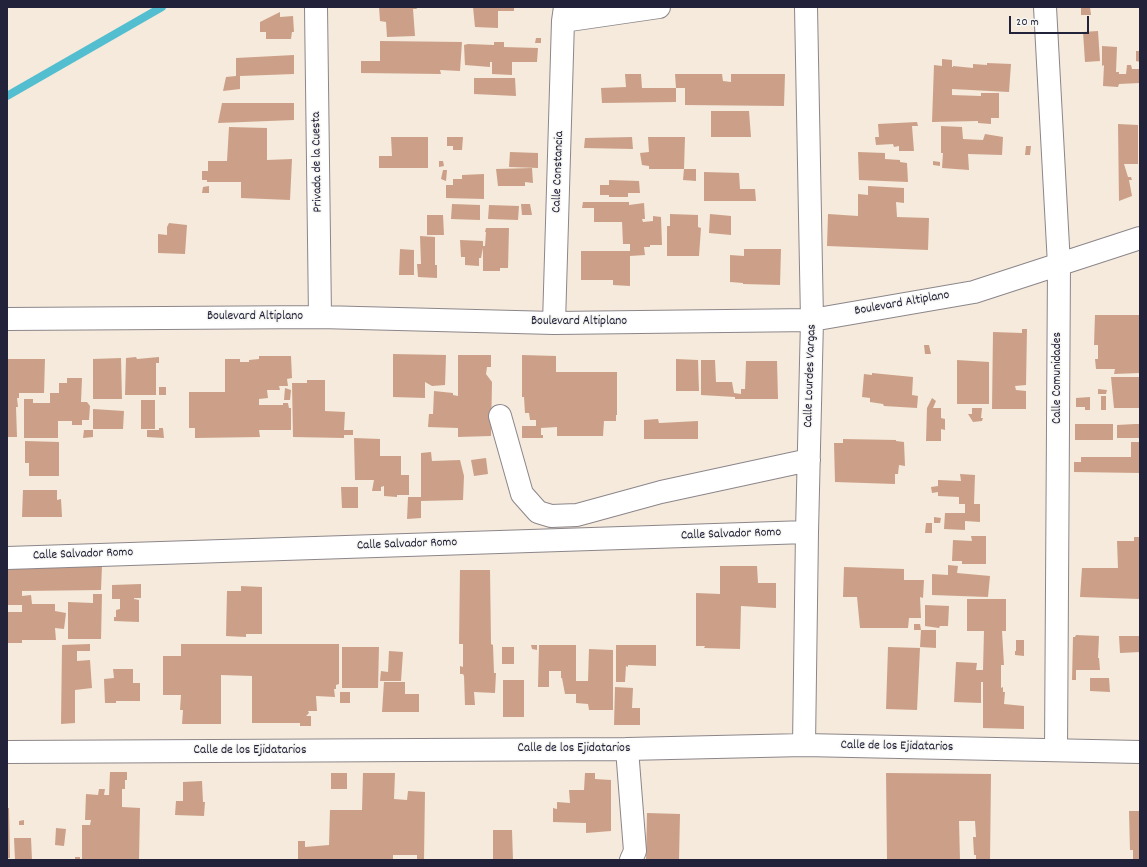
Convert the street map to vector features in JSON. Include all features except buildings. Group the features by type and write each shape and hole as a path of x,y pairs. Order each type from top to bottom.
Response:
{"street":[{"name":"Privada de la Cuesta","path":"316,7 320,316"},
{"path":"564,14 659,7"},
{"name":"Calle Lourdes Vargas","path":"804,745 812,320 806,7"},
{"name":"Calle Comunidades","path":"1045,7 1059,265 1056,750"},
{"name":"Calle Constancia","path":"554,324 564,14"},
{"name":"Boulevard Altiplano","path":"7,319 320,316 554,324 812,320 974,292 1140,238"},
{"path":"500,416 522,494 538,512 551,516 576,515 661,492 809,460"},
{"name":"Calle Salvador Romo","path":"7,558 807,532"},
{"name":"Calle de los Ejidatarios","path":"7,752 627,749 804,745 1140,752"},
{"path":"627,749 635,851 631,860"}],"waterway":[{"path":"7,96 162,7"}]}
